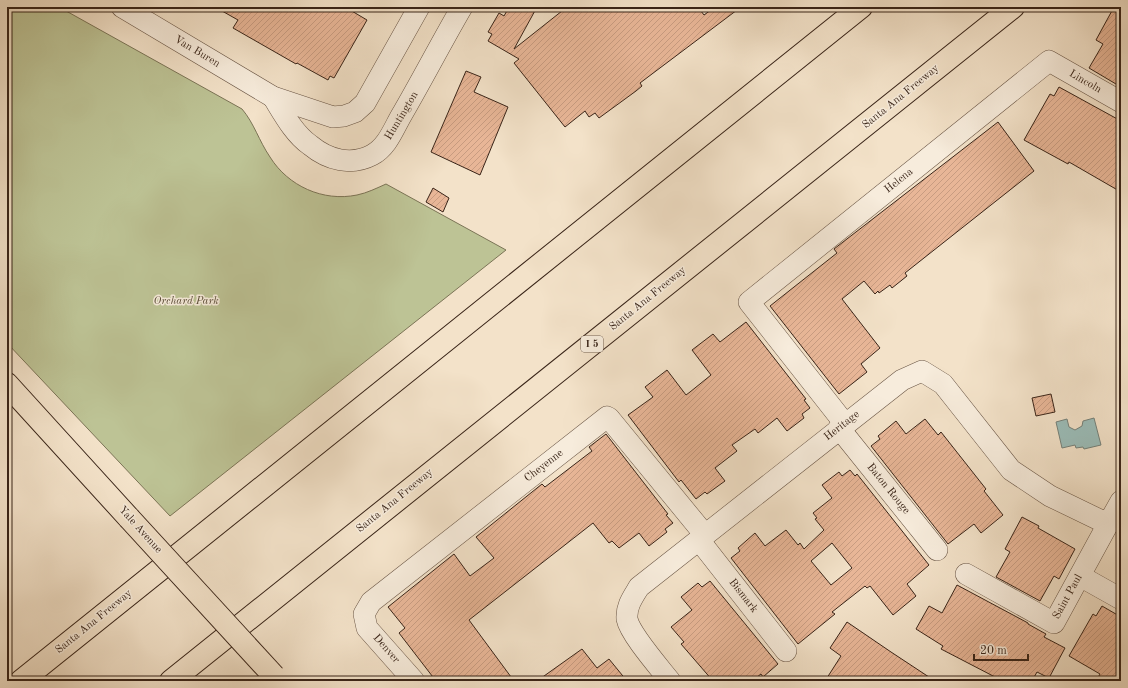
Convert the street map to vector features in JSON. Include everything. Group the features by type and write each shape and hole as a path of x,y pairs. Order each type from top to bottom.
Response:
{"main road":[{"name":"Santa Ana Freeway","path":"21,681 861,7"},
{"name":"Santa Ana Freeway","path":"171,681 1013,7"},
{"name":"Yale Avenue","path":"7,384 277,679"}],"street":[{"name":"Van Buren","path":"122,7 273,97"},
{"path":"273,97 333,117 344,116 355,112 366,103 419,7"},
{"name":"Huntington","path":"273,97 288,120 309,145 335,160 359,160 373,154 385,144 417,90 462,7"},
{"name":"Lincoln","path":"1049,61 1121,102"},
{"name":"Helena","path":"749,302 1049,61"},
{"name":"Baton Rouge","path":"749,302 937,550"},
{"name":"Heritage","path":"664,679 631,630 627,618 629,604 640,587 902,380 922,372 943,384 1011,470 1050,496 1108,524"},
{"name":"Cheyenne","path":"364,614 371,602 607,417 702,537"},
{"path":"1108,524 1121,501"},
{"name":"Saint Paul","path":"966,574 1054,623 1108,524"},
{"name":"Bismark","path":"702,537 786,651"},
{"path":"1080,576 1121,599"},
{"name":"Denver","path":"364,614 367,628 414,681"}],"green space":[{"name":"Orchard Park","path":"7,7 59,7 242,109 250,120 266,151 278,167 296,184 308,190 319,194 344,197 364,193 386,184 506,250 170,516 7,343"}],"water":[{"path":"1094,418 1101,445 1084,449 1083,447 1076,448 1075,445 1062,448 1056,422 1067,419 1069,427 1075,430 1082,426 1083,421"}],"building":[{"path":"215,7 345,7 367,20 334,78 330,76 328,80 297,63 296,64 233,28 238,20"},
{"path":"509,7 537,7 514,49 567,7 698,7 704,15 715,7 741,7 640,83 642,86 599,118 595,113 589,117 585,111 565,127 514,63 519,59 488,41 492,34 488,32 499,13 504,16"},
{"path":"1114,7 1121,7 1121,87 1089,68 1103,44 1096,40"},
{"path":"466,71 481,77 474,92 508,107 480,175 431,152"},
{"path":"1059,87 1121,121 1121,192 1069,162 1068,164 1024,140 1050,94 1054,96"},
{"path":"998,122 1034,171 905,273 907,276 892,288 890,285 879,293 878,291 875,294 864,281 842,299 880,348 861,364 867,372 839,394 770,306 837,253 834,249"},
{"path":"433,188 449,198 443,212 426,202"},
{"path":"746,322 806,399 804,400 810,408 802,414 804,418 787,431 777,418 758,433 755,429 732,445 737,451 715,468 725,481 707,494 705,492 696,499 681,480 679,482 628,415 653,397 645,387 667,370 686,395 690,392 711,375 692,350 713,334 720,342"},
{"path":"1051,394 1055,412 1036,416 1032,398"},
{"path":"925,419 938,435 941,432 986,489 984,491 1003,515 981,533 974,524 948,544 871,446 880,439 878,436 896,421 906,434"},
{"path":"606,434 668,514 666,515 673,523 665,529 667,532 649,546 639,533 619,548 612,541 609,543 593,523 469,620 514,681 436,681 399,633 405,628 388,607 454,554 470,576 494,558 476,537 542,484 545,487 592,451 589,447"},
{"path":"850,470 855,476 857,474 929,565 907,584 916,596 893,615 870,586 867,588 865,586 832,612 835,614 798,644 731,558 740,551 738,548 755,533 765,546 786,530 798,545 800,543 804,549 824,530 815,519 817,518 813,513 832,498 822,485 839,472 842,476","holes":["832,543 852,568 831,585 811,561"]},
{"path":"1022,517 1075,549 1059,579 1054,576 1040,601 996,577 1010,552 1005,549"},
{"path":"710,581 778,664 763,677 761,674 752,681 713,681 681,644 684,642 671,627 692,610 681,597 698,583 702,587"},
{"path":"957,585 1028,623 1046,634 1044,637 1065,648 1049,678 1037,672 1032,681 993,681 995,677 941,649 943,646 916,629 929,606 942,613"},
{"path":"1102,606 1121,617 1121,681 1096,681 1100,674 1069,656 1093,614 1096,616"},
{"path":"847,622 935,681 825,681 841,656 830,648"},
{"path":"582,649 597,668 609,659 627,681 537,681"}]}
